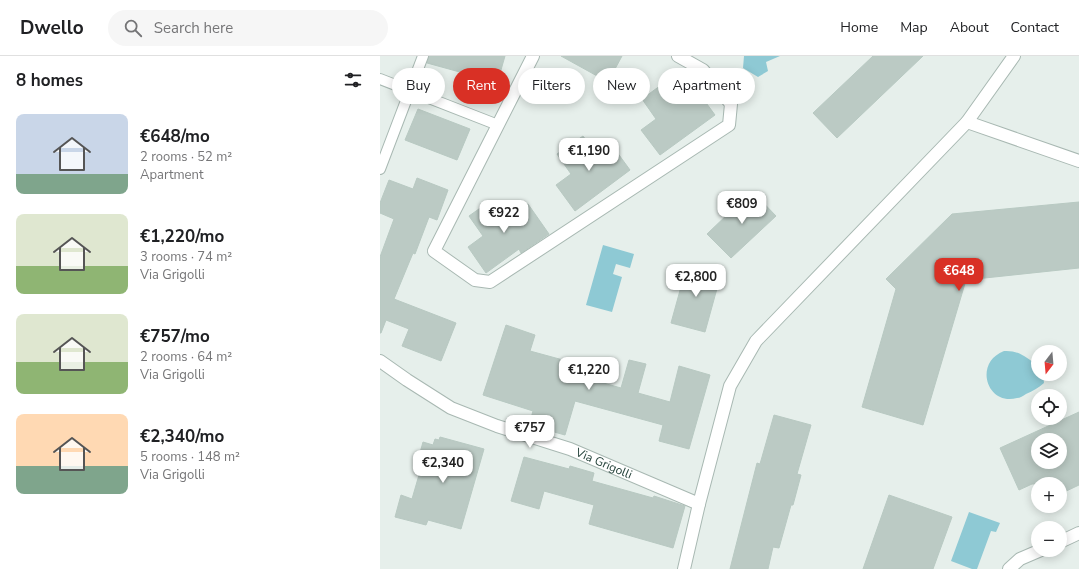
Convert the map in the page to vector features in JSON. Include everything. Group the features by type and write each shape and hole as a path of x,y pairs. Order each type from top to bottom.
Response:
{"street":[{"path":"533,56 434,251 475,280 490,282 729,125 731,104 703,70 678,56"},
{"path":"684,569 699,504 730,386 756,341 967,122 1014,56"},
{"path":"967,122 1079,161"},
{"name":"Via Grigolli","path":"380,361 451,408 496,426 570,450 699,504"},
{"path":"1067,539 1079,533"},
{"path":"1008,569 1020,559 1031,554"}],"lane":[{"path":"419,68 424,56"},
{"path":"380,79 392,84"},
{"path":"380,169 404,104"},
{"path":"443,104 498,125"}],"water":[{"path":"744,56 780,56 766,62 768,71 758,77 755,75 755,68 743,68"},
{"path":"603,245 634,254 630,268 616,264 613,274 622,277 612,312 586,305"},
{"path":"1004,351 1009,351 1026,357 1031,361 1031,381 1044,381 1044,383 1035,389 1031,389 1031,391 1019,398 1007,399 998,396 992,390 988,382 987,373 989,365 994,357"},
{"path":"969,512 1000,523 996,532 991,531 977,569 972,569 951,561"}],"building":[{"path":"429,56 505,56 502,68 453,68 453,70 427,63"},
{"path":"561,56 622,56 616,68 593,68 593,74"},
{"path":"873,56 923,56 837,138 813,113"},
{"path":"658,87 658,104 707,104 715,115 660,155 641,130 656,119 646,104 650,104 650,93"},
{"path":"418,109 470,129 457,160 405,140"},
{"path":"583,136 597,155 611,144 630,170 575,211 556,185 571,174 557,154"},
{"path":"417,178 448,190 437,220 429,217 415,254 413,253 394,299 456,323 441,361 402,346 409,329 386,320 380,333 380,257 394,219 380,213 380,203 389,180 413,189"},
{"path":"752,191 776,216 731,258 707,234"},
{"path":"1079,202 1079,268 966,280 923,425 862,407 896,289 886,279 952,214"},
{"path":"486,204 504,210 509,218 514,214 517,215 519,211 528,204 549,234 521,253 519,249 486,273 468,247 483,236 469,216"},
{"path":"687,265 721,274 705,332 671,323"},
{"path":"506,325 535,335 530,351 585,366 582,377 621,388 629,360 646,364 638,393 670,402 679,366 710,375 689,449 659,441 663,425 575,401 565,435 529,425 533,411 483,395"},
{"path":"1079,412 1079,485 1067,491 1067,477 1031,477 1031,484 1019,490 1000,448 1031,434 1031,469 1067,469 1067,433 1033,433 1050,425 1067,425 1067,417"},
{"path":"774,415 811,425 797,474 801,475 793,505 791,505 779,548 773,547 768,569 730,569 757,463 760,464"},
{"path":"440,437 484,449 461,529 428,520 426,525 395,517 401,495 412,499 421,468 416,467 423,442 433,445 435,439 439,440"},
{"path":"524,457 569,469 570,466 594,473 592,481 653,498 654,496 685,506 673,548 589,524 594,505 544,491 539,509 511,501"},
{"path":"889,495 952,517 933,569 863,569"}]}
